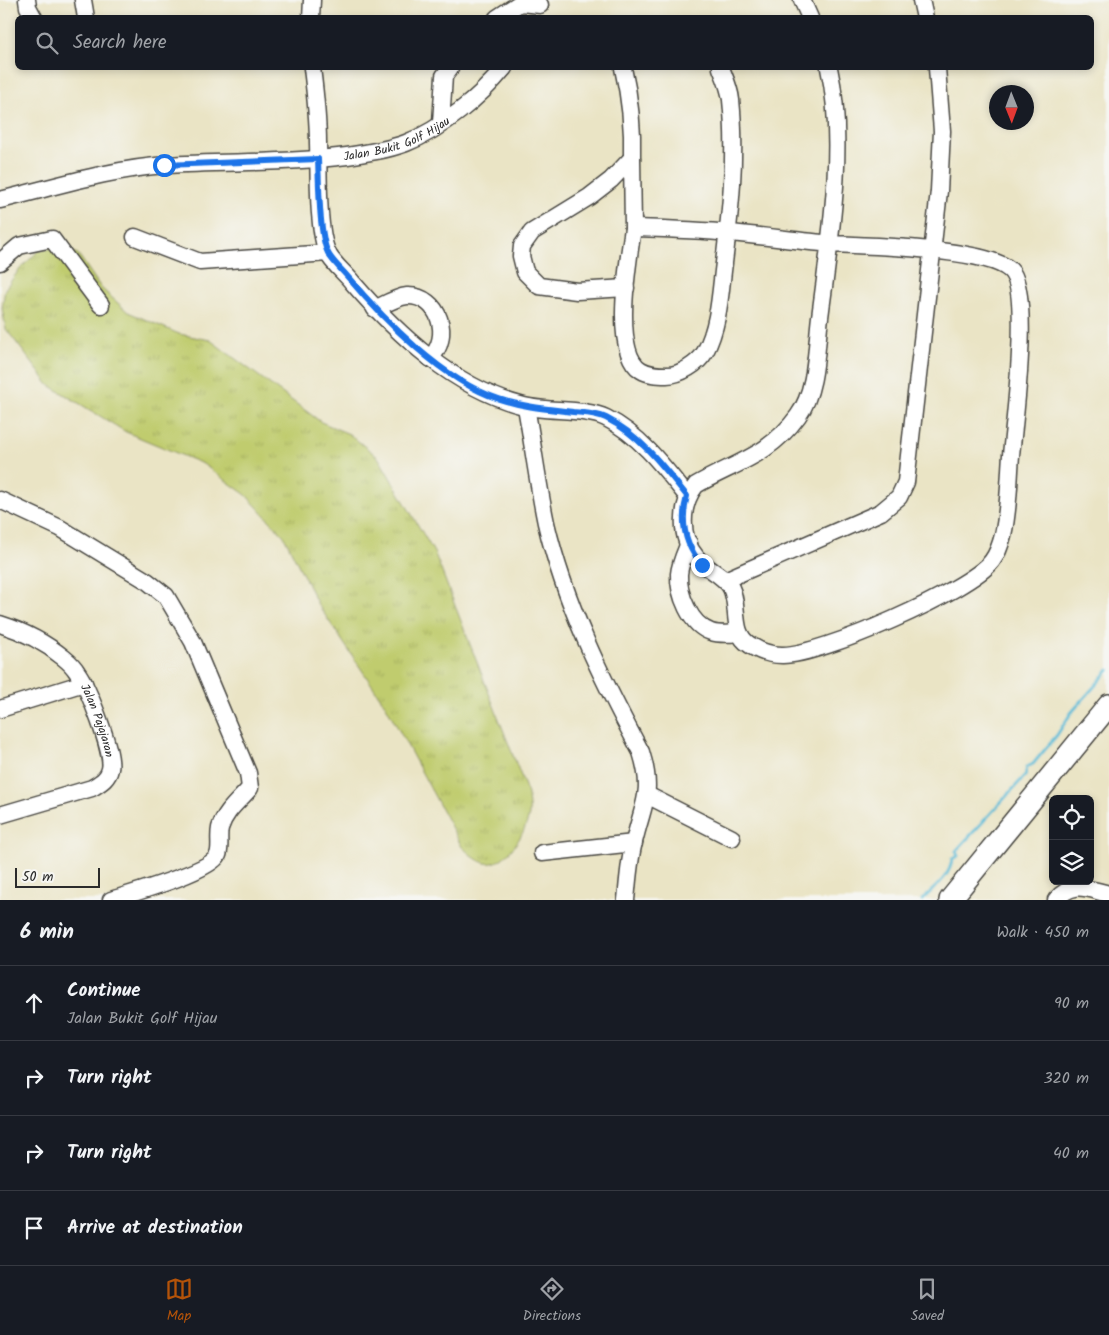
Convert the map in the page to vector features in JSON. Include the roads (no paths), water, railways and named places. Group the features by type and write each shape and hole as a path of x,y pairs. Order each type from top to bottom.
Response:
{"main road":[{"path":"950,900 1109,705"}],"street":[{"path":"28,0 28,7 32,15"},
{"path":"83,0 86,15"},
{"path":"311,15 312,0"},
{"path":"802,0 809,15"},
{"path":"921,0 924,15"},
{"path":"501,15 520,2 539,8"},
{"path":"312,70 320,203 328,253 375,309 430,358 472,388 497,399 526,407 604,416 657,457 687,496"},
{"path":"441,123 444,76 448,70"},
{"name":"Jalan Bukit Golf Hijau","path":"0,200 99,175 164,165 318,159 384,150 407,143 441,123 494,80 502,70"},
{"path":"624,70 630,96 633,131 633,228 626,288 626,346 633,362 640,370 653,375 670,375 690,367 704,353 720,302 728,233 733,131 731,98 722,70"},
{"path":"633,228 728,233 829,244 933,251 974,257 1002,265 1016,278 1021,316 1021,348 1006,516 1004,534 997,552 984,569 957,588 868,628 811,650 781,655 766,653 744,641 739,633 731,588 725,580 702,565 693,554 683,525 687,496 696,485 771,446 784,433 807,402 815,357 829,244 835,145 833,98 829,70"},
{"path":"725,580 881,512 899,497 906,482 933,251 942,131 938,70"},
{"path":"626,288 577,290 539,286 525,272 521,256 526,238 532,232 589,197 611,180 632,158"},
{"path":"135,237 200,262 328,253"},
{"path":"0,262 19,246 52,239 101,305"},
{"path":"375,309 406,296 427,301 437,314 442,328 438,351 430,358"},
{"path":"526,407 546,524 579,627 641,752 648,774 647,795 634,843 626,900"},
{"path":"0,500 60,528 148,581 166,596 193,642 235,737 251,782 250,788 225,816 220,828 218,851 215,860 194,872 111,900"},
{"path":"689,544 679,573 682,598 690,614 710,632 722,635 739,633"},
{"name":"Jalan Pajajaran","path":"0,624 17,630 53,650 77,671 84,683 108,746 111,767 109,775 92,788 0,815"},
{"path":"0,709 84,683"},
{"path":"647,795 732,838"},
{"path":"542,853 634,843"},
{"path":"1056,900 1069,888 1077,887 1109,894"}],"waterway":[{"path":"922,900 945,877 952,859 958,856 956,851 1025,776 1027,767 1033,764 1057,735 1071,713 1109,670"}]}
